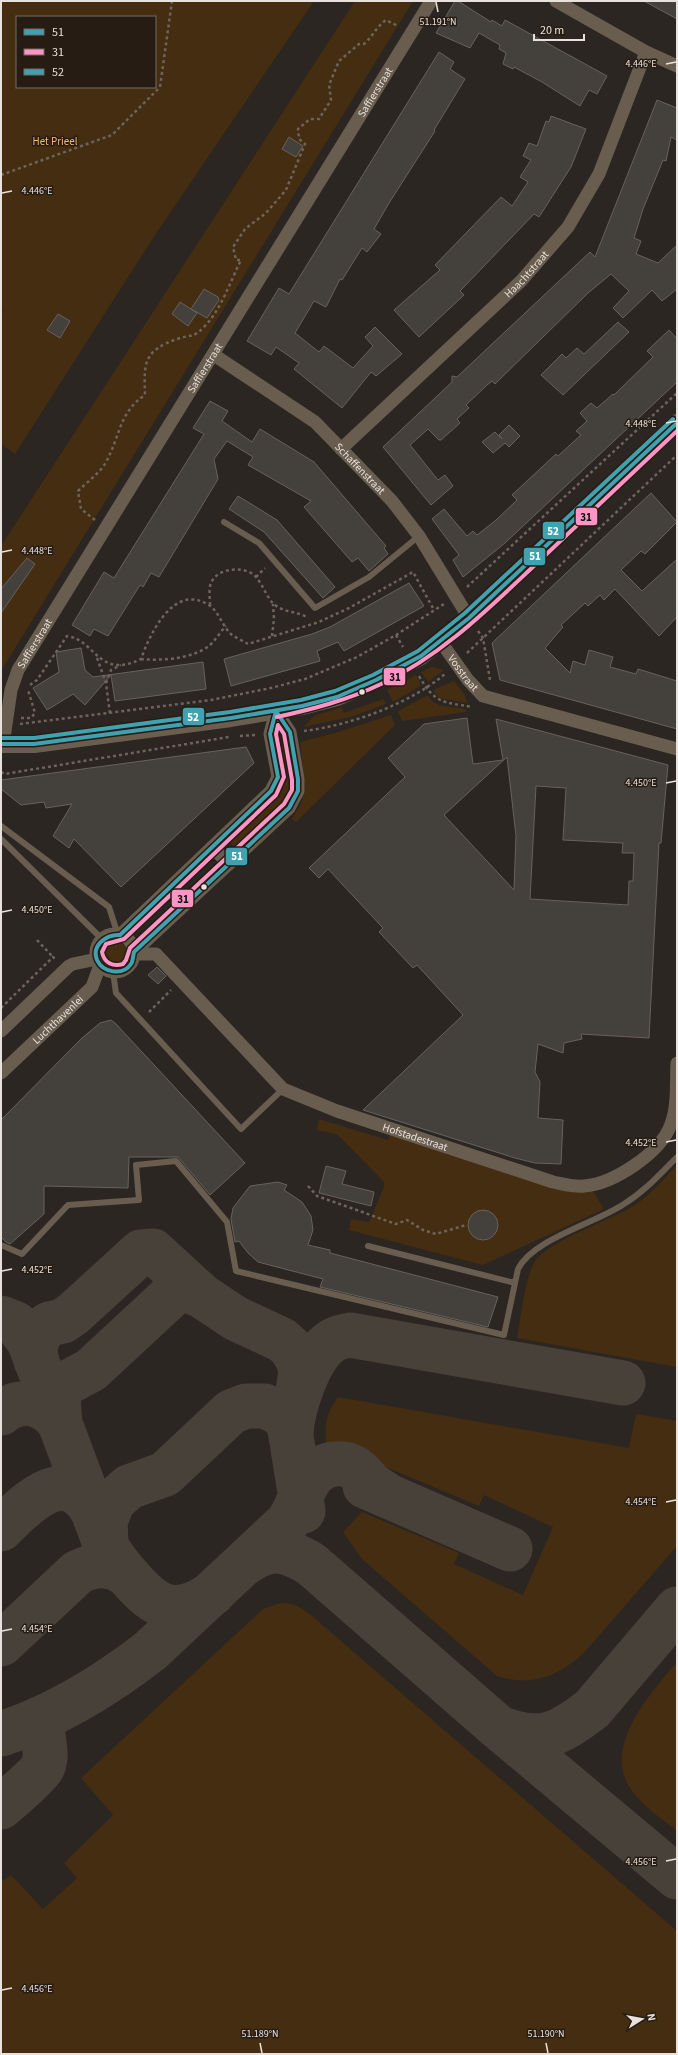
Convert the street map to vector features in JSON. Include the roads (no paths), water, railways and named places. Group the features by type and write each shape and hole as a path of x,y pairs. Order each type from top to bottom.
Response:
{"street":[{"name":"Saffierstraat","path":"2,744 11,690 18,670 196,381 214,355 431,1"},
{"path":"556,1 646,52 677,66"},
{"name":"Haachtstraat","path":"341,449 521,281 568,226 599,174 646,52"},
{"name":"Schaffenstraat","path":"214,355 315,422 392,501 419,536 469,618"},
{"path":"441,642 469,618 677,424"},
{"name":"Vosstraat","path":"2,744 34,744 276,711 319,703 357,690 421,656 441,642 468,680 483,696 677,749"},
{"path":"1,1031 69,966 73,964 98,962 106,970 112,972 118,972 129,967 134,953 289,808 298,791 298,780 290,732 276,711"},
{"path":"119,935 271,791 276,784 277,772 270,734 276,711"},
{"path":"212,846 229,864"},
{"path":"102,939 108,936 119,935 129,940 134,953"},
{"name":"Luchthavenlei","path":"1,1073 92,987 98,962 97,950 102,939"},
{"name":"Hofstadestraat","path":"134,953 156,954 283,1089 337,1111 472,1153 553,1182 570,1186 584,1186 603,1182 619,1175 651,1151 662,1140 671,1125 674,1108 677,1063"}],"lane":[{"path":"224,522 259,543 315,608 369,577 419,536"},
{"path":"1,826 109,907 119,935"},
{"path":"1,840 102,939"},
{"path":"112,972 116,992 241,1129 283,1089"},
{"path":"1,1245 22,1254 68,1205 139,1200 136,1164 176,1161 227,1222 236,1271 504,1335 518,1269 523,1259 531,1252 624,1204 646,1189 677,1157"},
{"path":"368,1246 515,1283"}],"park label":[{"name":"Het Prieel","path":"55,141"}]}
